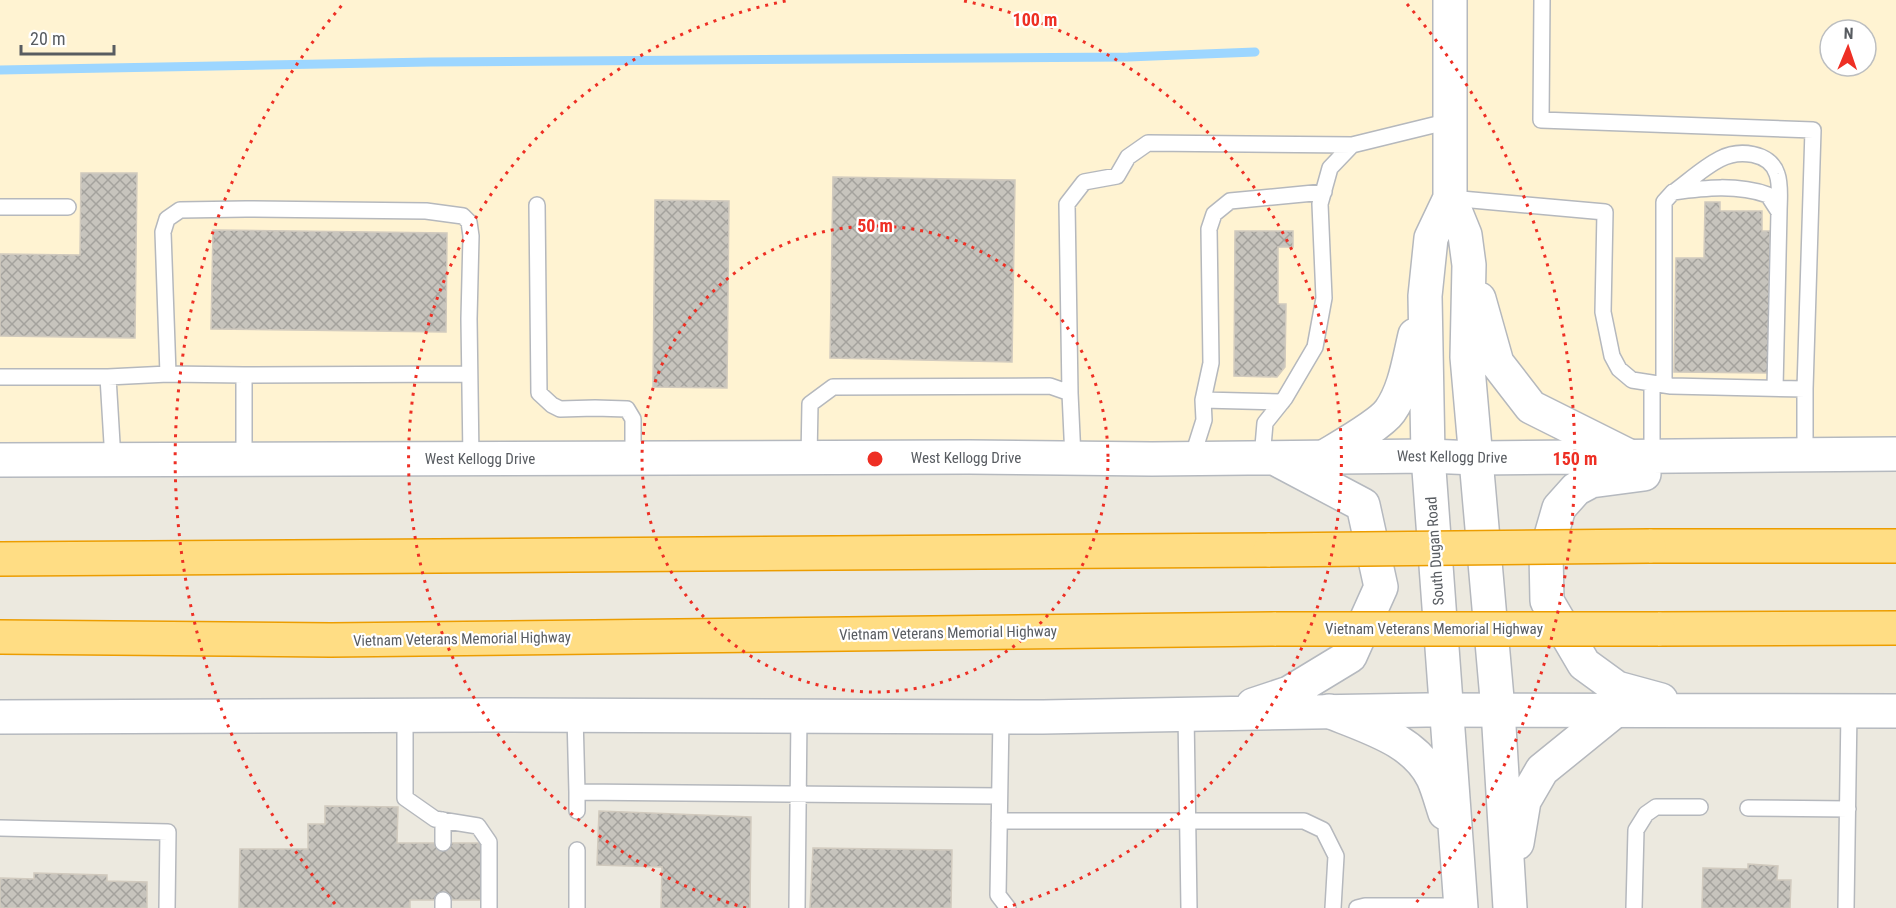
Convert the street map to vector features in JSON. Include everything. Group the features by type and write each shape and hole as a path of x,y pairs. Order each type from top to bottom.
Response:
{"highway":[{"path":"0,560 1649,546 1896,546"},
{"name":"Vietnam Veterans Memorial Highway","path":"0,637 331,640 1276,629 1896,628"}],"main road":[{"name":"South Dugan Road","path":"1450,0 1450,198 1464,235 1469,265 1467,357 1498,711 1509,899"},
{"name":"South Dugan Road","path":"1450,198 1431,238 1425,296 1428,456 1461,907"},
{"path":"1469,265 1497,363 1532,407 1641,456"},
{"path":"1324,457 1360,435 1389,412 1402,387 1425,296"},
{"name":"West Kellogg Drive","path":"0,460 1428,456 1476,458 1896,454"},
{"path":"1696,710 1617,688 1584,664 1547,601 1546,554 1559,508 1576,489 1583,485 1591,481 1658,472 1737,455"},
{"path":"1232,713 1289,693 1350,656 1381,587 1363,505 1268,457"},
{"path":"0,717 405,715 1001,717 1447,710 1896,711"},
{"path":"1509,899 1524,801 1542,770 1616,710"},
{"path":"1329,711 1398,740 1419,759 1432,776 1458,845"}],"lane":[{"path":"1542,0 1541,120 1813,130 1805,455"},
{"path":"1073,458 1067,204 1084,182 1117,176 1128,157 1148,143 1352,145 1450,121"},
{"path":"1268,457 1265,423 1282,402 1316,347 1324,298 1320,204 1330,168 1352,145"},
{"path":"1641,456 1658,384 1664,202 1673,192 1722,157 1748,153 1762,156 1773,166 1778,175 1775,388"},
{"path":"1673,192 1720,188 1760,192 1768,195 1779,212"},
{"path":"1192,458 1204,420 1203,400 1211,363 1209,229 1214,214 1230,201 1324,192"},
{"path":"1450,198 1605,212 1603,312 1612,356 1619,369 1632,380 1658,384 1805,389"},
{"path":"537,205 539,393 560,409 627,409 633,419 633,459"},
{"path":"0,207 68,207"},
{"path":"168,374 163,232 167,219 180,210 426,211 463,216 469,222 471,236 469,374 471,459"},
{"path":"0,377 108,377 168,374 469,374"},
{"path":"244,375 244,460"},
{"path":"108,377 113,460"},
{"path":"809,458 810,404 833,387 1050,386 1070,393"},
{"path":"1203,400 1282,402"},
{"path":"1846,908 1849,711"},
{"path":"1186,714 1189,908"},
{"path":"405,715 405,798 435,819 478,826 489,842 489,908"},
{"path":"575,716 577,811"},
{"path":"797,908 799,716"},
{"path":"1001,717 998,895 1008,908"},
{"path":"577,792 999,796"},
{"path":"1634,908 1636,830 1646,814 1656,807 1700,807"},
{"path":"1748,808 1848,809"},
{"path":"443,820 443,843"},
{"path":"999,821 1304,821 1323,830 1336,856 1333,908"},
{"path":"0,828 168,832 167,908"},
{"path":"577,850 577,908"},
{"path":"1357,908 1365,906 1461,907"}],"shaded area":[{"path":"0,0 1896,0 1896,455 0,456"}],"building":[{"path":"81,173 137,173 135,338 0,336 0,254 80,255"},
{"path":"833,177 1015,180 1012,362 830,358"},
{"path":"655,200 729,201 727,388 653,387"},
{"path":"1705,202 1720,202 1720,211 1762,211 1762,231 1770,231 1768,373 1674,372 1676,258 1704,258"},
{"path":"213,230 447,233 446,332 211,329"},
{"path":"1235,231 1293,231 1293,247 1278,247 1278,304 1286,304 1285,367 1277,377 1234,376"},
{"path":"325,806 398,807 397,843 484,843 484,900 410,900 410,908 239,908 240,849 308,849 308,824 325,824"},
{"path":"599,811 751,817 750,908 661,908 662,867 597,865"},
{"path":"813,848 952,850 951,908 810,908"},
{"path":"1748,864 1778,866 1777,880 1791,880 1790,908 1702,908 1703,868 1748,869"},
{"path":"34,873 107,875 107,881 147,882 147,908 0,908 0,878 34,879"}],"waterway":[{"path":"0,70 430,62 1128,57 1255,52"}]}
